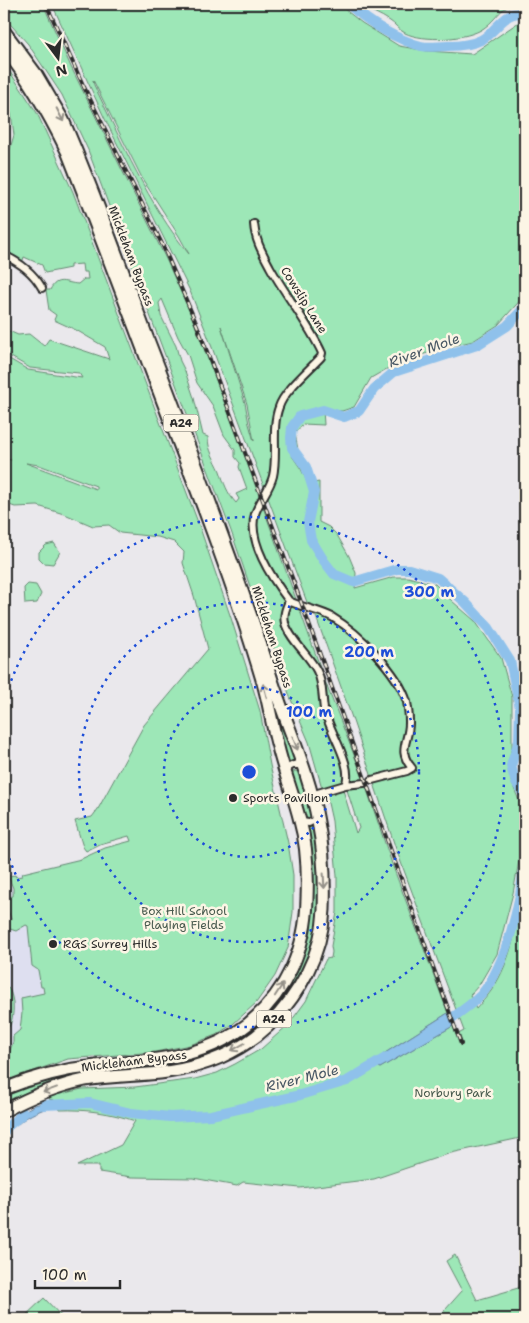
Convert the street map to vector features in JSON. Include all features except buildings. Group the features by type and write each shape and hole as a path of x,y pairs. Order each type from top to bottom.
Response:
{"highway":[{"name":"Mickleham Bypass","path":"4,32 42,82 63,120 75,147 210,499 279,701 303,765 318,818 324,886 324,914 321,937 308,973 285,1007 266,1027 242,1045 215,1060 165,1073 88,1079 63,1085 35,1095 4,1111"},
{"name":"Mickleham Bypass","path":"4,48 44,104 67,151 224,564 263,685 284,770 300,822 306,859 308,898 300,952 288,976 272,1000 250,1022 231,1037 204,1050 174,1058 61,1071 4,1089"}],"street":[{"name":"Cowslip Lane","path":"254,224 258,244 322,353 321,357 288,393 279,406 275,434 273,476 255,514 253,528 257,545 274,582 289,601"},
{"path":"4,254 15,260 36,277 42,288"},
{"path":"345,785 347,781 346,766 325,710 318,673 310,658 290,633 285,623 284,612 289,601 330,616 342,624 380,659 398,682 407,702 409,724 403,754 412,768 372,780"},
{"path":"284,770 293,765 303,765"},
{"path":"311,795 345,785 364,783"},
{"path":"300,822 309,822 318,818"}],"shaded area":[{"name":"RGS Surrey Hills","path":"78,859 106,963 10,1054 4,1063 4,877"}],"green space":[{"path":"4,4 43,4 71,67 166,259 190,312 242,448 328,689 364,780 322,788 309,742 290,697 268,630 256,604 231,531 88,150 62,95 28,44 4,17","holes":["162,299 188,355 197,383 213,406 224,435 235,450 235,457 240,463 239,467 247,489 236,494 239,499 236,503 226,488 210,451 208,437 203,435 185,371 176,346 161,316 159,303"]},
{"name":"Norbury Park","path":"52,4 338,4 362,23 399,46 427,51 472,54 519,22 525,28 525,295 498,325 473,341 443,348 397,363 371,378 354,407 342,411 323,409 324,425 303,424 295,433 298,450 292,456 308,484 319,482 319,522 329,527 337,535 349,556 356,573 355,588 394,577 408,577 435,584 475,621 501,658 512,697 512,747 508,763 511,781 525,815 522,845 513,893 497,954 479,985 470,995 476,1009 489,994 505,966 514,938 525,881 525,1137 451,1153 374,1179 300,1188 243,1182 237,1186 193,1178 132,1177 99,1172 99,1166 77,1166 121,1145 135,1121 98,1112 60,1110 57,1101 49,1099 52,1096 82,1089 135,1087 195,1079 217,1073 261,1049 289,1024 306,1001 326,959 331,958 331,946 337,912 337,876 332,821 326,794 343,790 356,833 359,828 347,790 350,788 366,787 392,864 448,1013 375,1061 380,1068 453,1026 456,1035 464,1031 396,849 315,614 311,613 207,334 190,291 104,117","holes":["93,80 143,180 189,254 174,235 148,194","221,326 247,404 254,441 245,403"]},
{"path":"359,4 525,5 505,8 490,23 477,32 457,37 434,39 405,33 392,22"},
{"name":"Box Hill School Playing Fields","path":"4,63 37,113 73,192 199,525 231,618 260,711 288,843 293,875 293,912 288,948 275,976 256,1003 233,1024 216,1035 190,1045 155,1052 68,1059 31,1072 4,1085 4,1057 7,1058 13,1042 13,1036 20,1030 21,998 44,993 38,970 32,966 28,926 26,925 16,931 7,928 7,922 11,919 5,908 5,898 13,896 13,888 8,876 22,876 23,873 81,859 105,848 131,841 129,836 100,844 86,851 75,821 92,817 144,725 208,649 183,563 184,552 174,542 158,537 120,533 109,525 93,526 38,506 15,507 4,503 4,459 11,460 4,458 4,354 28,370 82,378 79,373 30,368 11,357 4,349 4,329 18,335 29,334 44,346 49,339 109,359 105,347 54,320 56,315 49,310 46,290 50,290 59,282 78,284 84,279 88,279 87,272 83,272 82,264 70,265 70,268 45,273 42,265 24,257 22,263 4,252 4,169 14,135 11,113 4,106","holes":["26,463 39,465 96,486 96,489"]},
{"path":"54,543 60,552 53,564 44,563 39,558 39,552 46,545"},
{"path":"28,584 36,585 41,594 37,603 25,604 24,588"},
{"path":"245,606 296,762 288,764"},
{"path":"295,771 301,772 313,813 311,818 306,820 303,818 291,773"},
{"path":"307,827 316,828 322,907 312,957 276,1014 236,1046 191,1064 88,1078 69,1078 50,1082 4,1102 4,1094 64,1075 173,1061 254,1023 301,953"},
{"path":"4,984 8,987 13,1004 11,1023 8,1028 4,1027"},
{"path":"455,1255 477,1300 525,1286 525,1319 437,1319 462,1291 446,1261"},
{"path":"44,1298 64,1319 22,1319"}],"water":[{"path":"448,1013 453,1026 380,1068 375,1061"},
{"path":"52,1100 57,1101 58,1106 37,1112 18,1124 11,1118 35,1105"}],"waterway":[{"name":"River Mole","path":"348,4 373,23 401,39 427,47 473,43 486,37 507,17 519,13 525,15"},
{"name":"River Mole","path":"525,307 507,326 477,345 394,372 374,389 359,411 344,417 323,410 300,416 292,427 291,438 292,448 306,467 314,492 308,522 311,540 334,574 353,582 397,569 409,569 438,578 465,602 489,628 510,661 520,708 519,740 511,766 516,783 525,796"},
{"name":"River Mole","path":"441,1026 481,995 498,967 516,912 525,860"},
{"name":"River Mole","path":"44,1105 90,1103 131,1113 170,1117 211,1115 300,1095 347,1081 387,1057"},
{"name":"River Mole","path":"4,1132 7,1127 24,1113"}],"railway":[{"path":"46,4 84,87 162,244 197,325 297,591 461,1044"}],"place":[{"name":"Sports Pavilion","path":"233,798"},
{"name":"RGS Surrey Hills","path":"53,944"}]}
